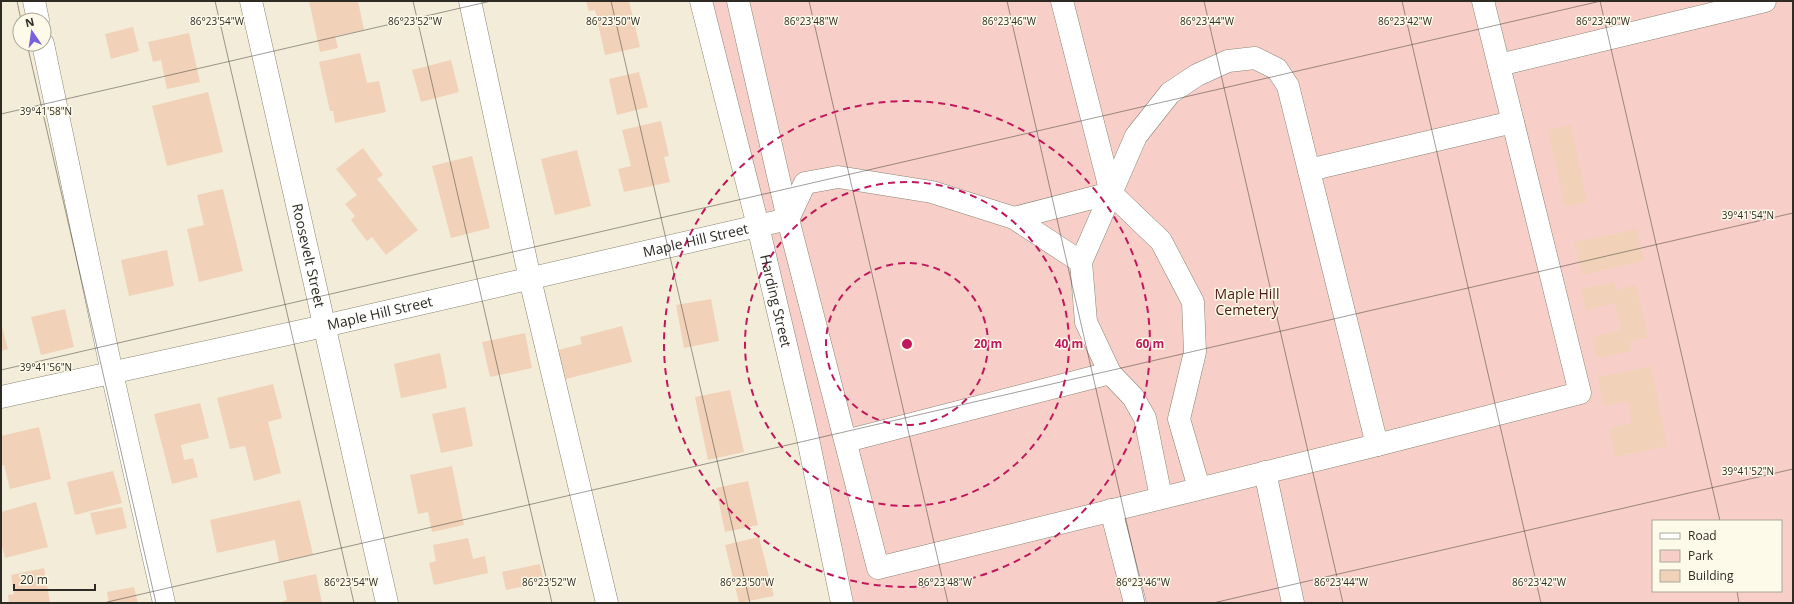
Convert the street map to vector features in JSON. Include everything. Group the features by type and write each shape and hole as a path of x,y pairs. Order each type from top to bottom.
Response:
{"street":[{"path":"34,1 36,12"},
{"name":"Roosevelt Street","path":"251,1 387,603"},
{"path":"470,1 530,279 607,603"},
{"name":"Harding Street","path":"701,1 758,226 807,434 842,603"},
{"path":"738,1 788,219 878,568 1161,497 1377,445 1580,393 1483,1"},
{"path":"1062,1 1111,193 1161,241 1193,302 1195,352 1179,419 1200,488"},
{"path":"1499,65 1765,1"},
{"path":"45,52 112,373 164,603"},
{"path":"1161,497 1145,418 1132,397 1110,374 1086,322 1081,262 1136,136 1170,93 1196,75 1228,61 1255,58 1277,69 1288,86 1377,445"},
{"path":"1309,170 1513,122"},
{"path":"788,219 805,183 838,177 932,192 1014,218 1081,262"},
{"path":"1014,218 1111,193"},
{"name":"Maple Hill Street","path":"1,397 324,326 788,219"},
{"path":"846,441 1110,374"},
{"path":"1265,472 1293,603"},
{"path":"1111,510 1135,603"}],"green space":[{"name":"Maple Hill Cemetery","path":"701,1 1793,1 1793,603 837,603"}],"building":[{"path":"309,1 358,1 364,30 335,36 338,48 320,52"},
{"path":"586,1 629,1 640,47 605,55 595,10 589,11"},
{"path":"133,27 139,51 111,59 105,34"},
{"path":"189,33 200,82 167,89 161,60 153,62 148,42"},
{"path":"360,53 367,83 379,81 386,112 335,123 333,111 330,111 319,62"},
{"path":"451,60 459,92 421,102 412,70"},
{"path":"639,72 648,107 617,115 609,79"},
{"path":"208,92 223,152 167,166 152,106"},
{"path":"661,121 669,156 664,157 670,182 624,192 618,169 631,166 622,130"},
{"path":"1571,125 1587,202 1565,207 1548,130"},
{"path":"363,148 383,175 377,179 418,230 386,255 372,237 367,241 351,220 355,216 345,204 357,195 336,169"},
{"path":"577,150 591,206 555,215 541,159"},
{"path":"472,156 490,228 451,238 432,166"},
{"path":"223,189 243,271 199,282 187,229 204,225 197,195"},
{"path":"1637,229 1644,261 1582,275 1574,242"},
{"path":"167,250 174,286 129,296 121,260"},
{"path":"1614,282 1616,290 1636,285 1648,337 1629,342 1631,351 1597,358 1592,337 1621,330 1615,303 1586,310 1581,289"},
{"path":"711,299 719,341 684,348 676,305"},
{"path":"65,309 74,347 41,355 31,317"},
{"path":"1,323 8,349 1,351"},
{"path":"622,326 632,362 566,379 558,350 582,344 580,337"},
{"path":"525,333 532,368 490,377 482,342"},
{"path":"440,353 447,388 401,398 394,364"},
{"path":"1651,366 1667,446 1615,457 1609,428 1632,423 1628,401 1604,406 1598,377"},
{"path":"273,384 282,418 268,422 281,473 254,481 245,446 230,449 217,398"},
{"path":"730,390 744,452 708,460 695,397"},
{"path":"200,403 209,438 181,445 184,460 193,458 198,477 172,484 154,414"},
{"path":"465,407 473,446 441,453 432,414"},
{"path":"39,427 51,479 10,489 4,465 1,466 1,436"},
{"path":"452,466 464,525 432,532 428,512 418,514 410,475"},
{"path":"113,471 122,503 75,515 67,482"},
{"path":"748,481 758,525 725,532 716,488"},
{"path":"300,500 313,554 279,562 275,540 217,553 210,520"},
{"path":"36,502 48,547 5,558 1,542 1,512"},
{"path":"122,507 127,528 96,535 90,513"},
{"path":"759,537 774,596 739,603 725,545"},
{"path":"468,538 473,559 485,556 488,573 434,585 429,563 436,561 433,545"},
{"path":"540,564 544,582 506,590 502,572"},
{"path":"44,568 50,603 9,603 8,595 14,594 11,575"},
{"path":"316,574 322,603 278,603 287,600 283,581"},
{"path":"134,587 138,603 109,603 107,592"}]}
